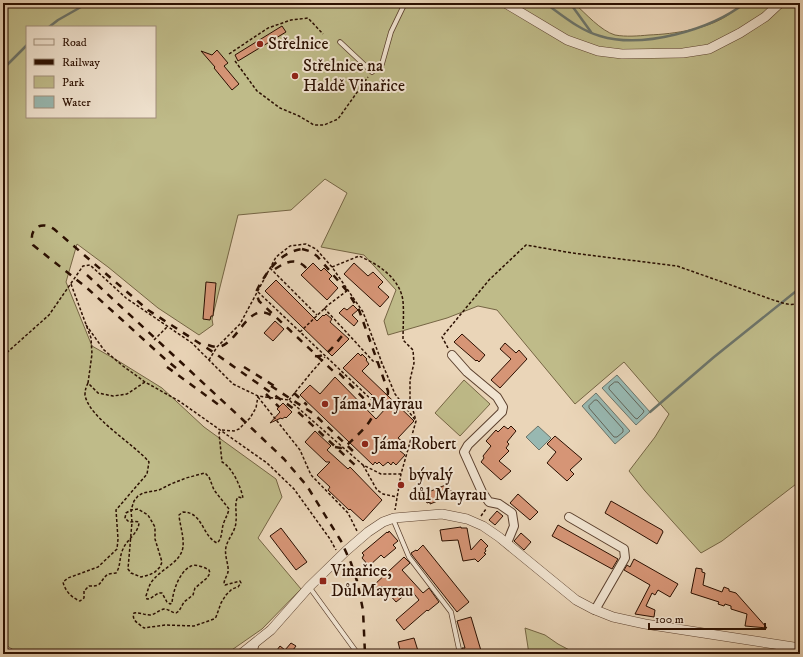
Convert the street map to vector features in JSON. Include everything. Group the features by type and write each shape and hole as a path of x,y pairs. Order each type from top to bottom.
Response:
{"street":[{"path":"505,3 568,40 598,51 622,54 683,53 709,50 759,21 780,3"},
{"path":"452,355 467,372 497,397 503,407 502,412 468,445 464,452 482,492 490,502 500,504 512,513 514,526 507,543"},
{"path":"241,654 257,642 284,616 309,587 340,557 362,537 383,522 393,518 442,514 466,519 483,526 499,536 571,596 595,610 613,617 645,624 800,648"},
{"path":"568,517 624,549 625,558 595,610"},
{"path":"3,649 11,654"}],"lane":[{"path":"340,42 372,72 382,64 391,32 405,3"},
{"path":"393,518 409,557 450,612 460,654"},
{"path":"309,587 358,654"},
{"path":"254,654 257,642"}],"path":[{"path":"229,54 268,28 291,20 308,18 323,34"},
{"path":"235,61 257,91 280,108 299,116 314,125 324,125 338,119 372,72"},
{"path":"209,360 217,347 240,324 276,258 290,246 306,244 316,249 332,267 363,312 382,363 396,394 416,421"},
{"path":"452,355 442,337 489,280 526,245 572,253 678,266 776,301 788,304 796,304 800,302"},
{"path":"332,267 358,256 383,269 393,278 403,300 403,340 413,350 414,363 410,380 410,399 416,421 401,474 393,518"},
{"path":"3,356 49,316 83,266 90,265 126,298 192,343 233,384 258,396 289,400 363,465 381,474 401,474"},
{"path":"270,268 317,315"},
{"path":"71,284 91,338 92,354 85,396 91,408 103,421 143,454 149,462 147,474 116,510 118,540 117,549 98,567 68,578 63,582 64,590 76,600 80,601 84,598 84,591 89,586 97,586 108,574 116,573 119,569 123,548 131,538 139,527 139,522 132,522 128,522 125,518 126,513 131,510 138,509 148,515 155,527 155,539 162,562 160,567 155,572 141,577 131,573 128,569 131,538 132,522 131,510 134,501 143,492 159,490 199,474 207,474 214,490 229,509 219,542 217,543 212,541 200,522 192,513 182,512 179,515 183,532 183,548 177,560 154,578 150,584 146,596 150,599 160,592 170,604 172,603 172,598 179,579 190,566 200,566 209,570 210,573 207,578 195,588 193,595 184,602 176,613 163,609 151,615 139,612 134,613 133,619 144,628 165,625 194,626 206,623 216,617 220,603 232,589 238,587 241,583 240,581 224,584 228,572 226,545 236,526 236,499 238,497 244,498 241,486 226,464 222,462 219,433 221,430"},
{"path":"300,332 324,308 348,290"},
{"path":"258,292 375,403"},
{"path":"324,308 373,362 382,363"},
{"path":"86,325 104,350 122,366 145,382 180,401 267,463 294,489 330,539 340,557"},
{"path":"154,340 167,327"},
{"path":"289,400 326,356"},
{"path":"88,383 98,393 113,396 127,394 145,382"},
{"path":"221,430 234,431 239,429 250,418 256,408 258,396"},
{"path":"258,396 300,450 311,475 348,513 354,526 362,537"},
{"path":"363,465 377,490 383,494 397,497"},
{"path":"480,517 490,502"}],"green space":[{"path":"3,3 574,3 593,21 610,33 615,35 641,36 692,30 702,27 731,13 743,3 800,3 800,481 722,541 701,553 629,471 655,437 669,414 624,362 575,404 497,310 478,306 447,318 388,335 384,321 396,290 364,255 321,247 347,193 325,179 291,210 238,215 212,319 213,325 199,335 158,308 77,244 66,282 92,346 162,388 204,427 276,479 282,497 258,538 301,589 262,629 226,654 3,654"},
{"path":"464,380 490,404 460,436 435,413"},
{"path":"525,628 545,635 577,654 529,654"}],"water":[{"path":"617,375 650,412 636,425 602,388"},
{"path":"596,393 630,431 615,444 582,406"},
{"path":"538,426 551,438 539,450 526,437"}],"building":[{"name":"Střelnice","path":"282,26 286,32 238,61 235,55"},
{"path":"217,50 228,63 224,66 239,84 232,90 201,51 212,55"},
{"path":"313,263 321,271 324,268 332,276 329,279 338,288 327,300 301,275"},
{"path":"354,263 368,276 373,272 383,282 378,287 389,297 380,307 344,274"},
{"path":"276,280 317,321 326,314 332,319 330,322 349,339 332,356 265,291"},
{"path":"206,282 216,283 213,316 211,316 210,320 203,319"},
{"path":"353,305 358,310 352,315 358,321 354,326 339,313 344,308 347,310"},
{"path":"275,321 284,329 273,341 264,333"},
{"path":"462,334 485,355 479,362 454,342"},
{"path":"505,343 516,353 519,350 527,359 500,388 491,380 511,359 500,349"},
{"path":"358,353 361,356 362,354 367,359 366,360 369,364 362,371 414,421 398,438 402,441 400,442 404,446 399,450 405,455 396,465 393,462 391,465 388,462 383,466 379,462 377,464 375,462 373,465 300,395 310,385 320,394 335,377 376,419 386,408 343,368"},
{"path":"283,403 292,412 286,418 281,418 270,423 280,412 277,409"},
{"path":"504,426 508,429 511,426 516,431 507,442 509,444 506,448 509,451 499,461 511,471 501,480 481,462 484,458 483,456 491,446 486,441 496,430 498,432"},
{"path":"315,431 331,446 327,450 348,469 350,467 382,500 363,521 328,490 330,487 317,475 330,462 326,462 305,442"},
{"path":"555,436 582,459 570,470 574,474 567,481 547,463 556,452 547,444"},
{"path":"448,484 453,495 430,504 430,502 427,503 424,496 427,495 426,493"},
{"path":"518,494 538,512 530,520 510,503"},
{"path":"611,501 662,530 663,532 657,544 605,513"},
{"path":"497,511 503,516 495,525 489,520"},
{"path":"558,525 618,559 612,569 552,536"},
{"path":"461,527 467,528 471,550 481,539 488,546 484,553 486,554 478,562 475,559 463,561 458,540 442,541 440,530"},
{"path":"281,528 307,562 296,570 270,536"},
{"path":"389,531 398,541 393,545 396,548 384,558 381,555 369,566 362,558 364,555 362,553"},
{"path":"521,533 531,542 524,550 514,541"},
{"path":"423,545 469,602 457,612 412,555 411,553 416,550 417,551"},
{"path":"404,557 410,563 402,570 423,593 429,588 439,602 428,611 427,610 404,630 396,620 419,600 411,590 396,602 382,586 378,590 374,585"},
{"path":"634,559 678,584 670,597 658,590 655,595 652,593 646,606 655,610 654,617 635,614 650,585 624,570 627,565 630,567"},
{"path":"696,568 702,569 702,572 705,573 703,585 722,592 724,587 729,589 729,591 736,593 767,628 745,626 747,614 731,609 731,606 725,604 724,606 718,604 719,602 691,593"},
{"path":"471,617 482,654 464,654 462,648 465,648 457,621"},
{"path":"414,638 419,654 401,654 398,642"},
{"path":"291,643 296,646 290,654 274,654 280,646 285,650"}],"waterway":[{"path":"50,26 88,3"},
{"path":"545,3 571,22 592,33 617,39 636,40 656,38 695,29 730,13 745,3"},
{"path":"570,3 591,32"},
{"path":"3,69 26,46"},
{"path":"650,412 714,357 800,288"}],"railway":[{"path":"176,368 87,288 33,245 32,234 36,228 44,225 54,229 148,310 213,352 297,411 356,466"},
{"path":"302,249 317,256 347,291 359,310 388,391 386,401 382,405 373,408 340,374 333,371 259,301 256,293 269,270 287,254 302,249"},
{"path":"275,269 288,262 299,263 307,269"},
{"path":"87,275 284,459 307,486 341,541 351,563 357,581 363,610 365,654"},
{"path":"208,345 214,347 224,345 231,340 255,314 263,312 271,315"},
{"path":"315,356 327,353 342,336"},
{"path":"167,367 219,405"},
{"path":"244,367 276,387"},
{"path":"271,386 314,414 356,454"},
{"path":"294,393 307,405"},
{"path":"266,394 279,407"},
{"path":"335,447 341,448 346,446 367,425 373,412 372,408 368,404"}],"place":[{"name":"Střelnice","path":"260,44"},
{"name":"Střelnice na Haldě Vinařice","path":"295,76"},
{"name":"Jáma Mayrau","path":"325,404"},
{"name":"Jáma Robert","path":"365,444"},
{"name":"bývalý důl Mayrau","path":"401,485"},
{"name":"Vinařice, Důl Mayrau","path":"323,581"}]}
